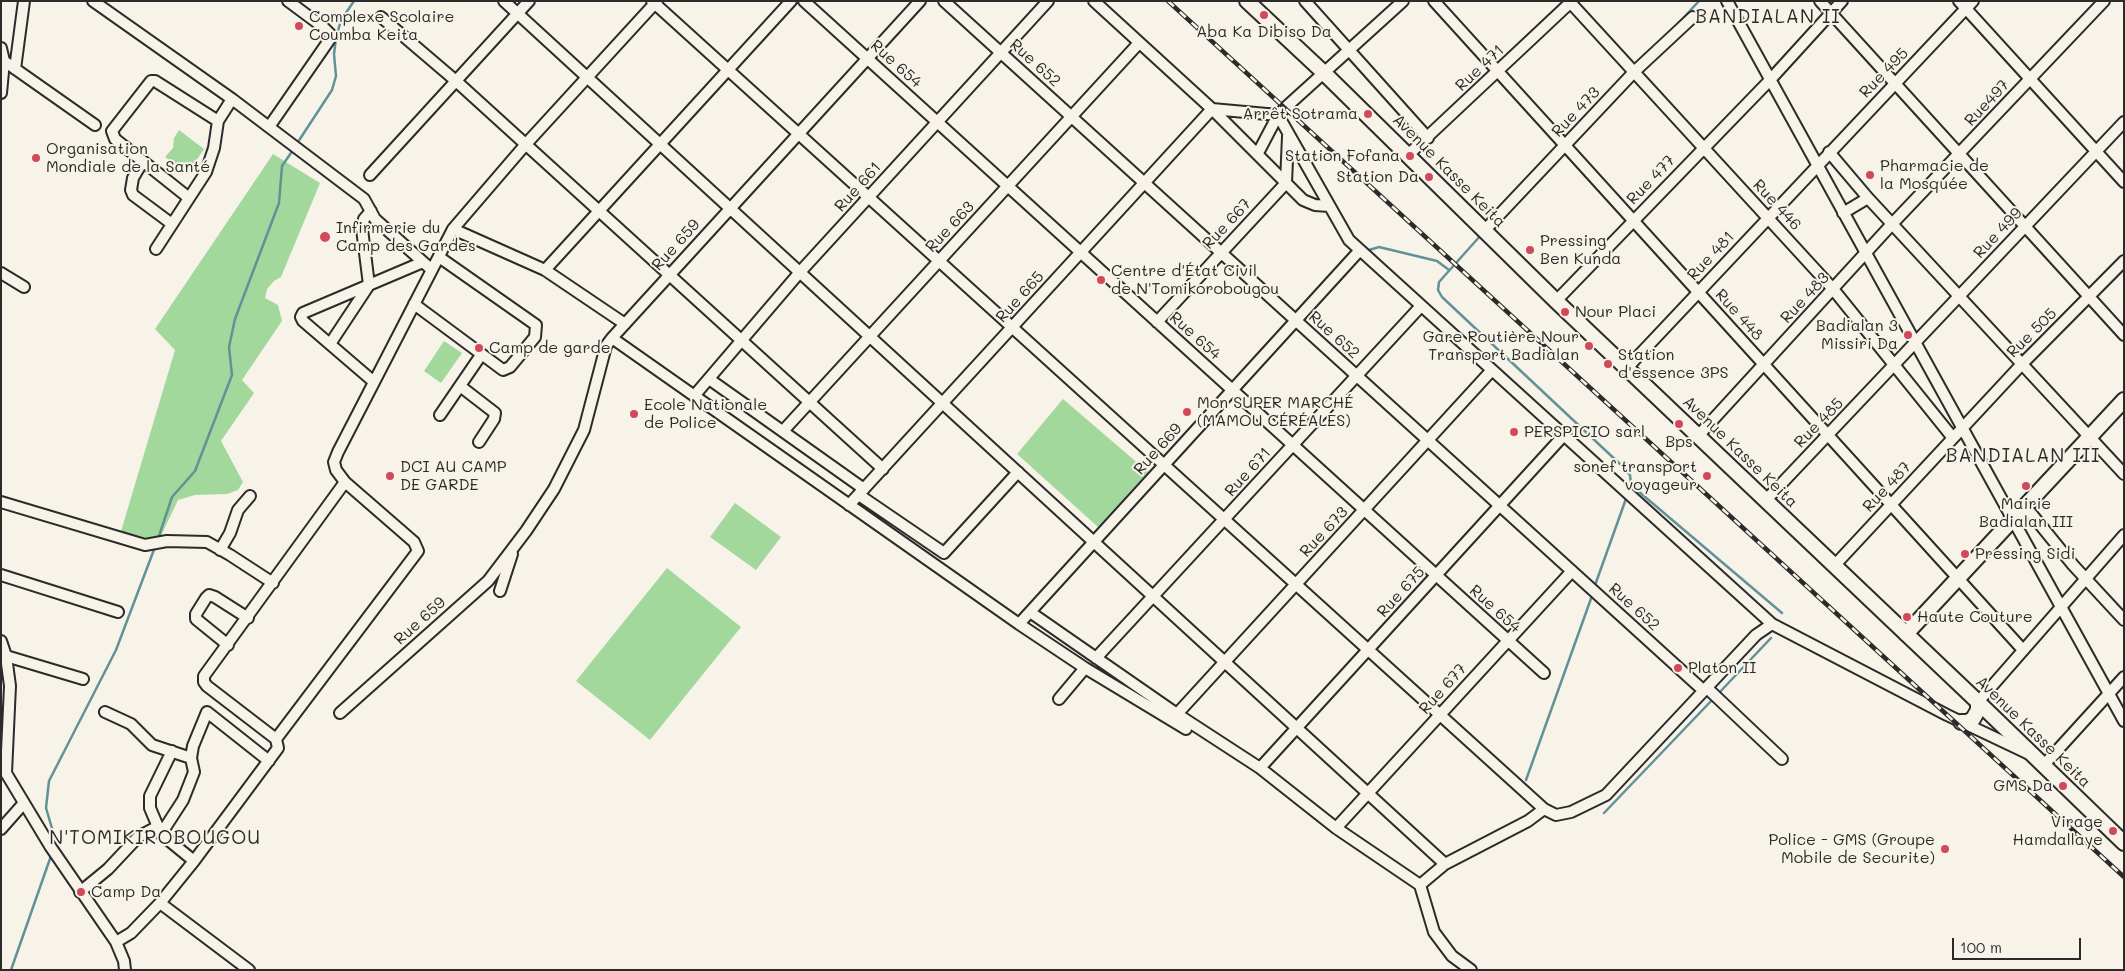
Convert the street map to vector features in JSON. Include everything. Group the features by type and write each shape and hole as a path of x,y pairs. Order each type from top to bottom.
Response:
{"main road":[{"name":"Avenue Kasse Keita","path":"1252,3 1556,301 2124,843"},
{"path":"1906,634 2124,400"},
{"path":"1961,722 1967,722 1976,715 1978,702"}],"street":[{"path":"15,68 24,1"},
{"path":"93,1 232,99 364,199 375,219 432,270"},
{"path":"269,127 332,36 324,26 301,6 288,1"},
{"path":"504,1 1445,864"},
{"path":"370,175 529,1"},
{"path":"544,270 791,1"},
{"name":"Rue 654","path":"804,1 1544,673"},
{"name":"Rue 659","path":"340,713 488,581 515,546 554,489 584,430 606,346 920,1"},
{"name":"Rue 652","path":"944,1 1782,760"},
{"name":"Rue 661","path":"694,396 800,272 1048,1"},
{"path":"1094,1 1212,109 1303,200 1315,205 1329,206"},
{"path":"1304,1 1428,138"},
{"path":"1258,153 1278,115 1348,49 1403,1"},
{"name":"Rue 448","path":"1434,1 2023,650"},
{"path":"1727,1 2124,721"},
{"path":"1820,1 2124,335"},
{"name":"Rue 477","path":"1556,301 1703,147 1770,80 1842,1"},
{"name":"Rue497","path":"1892,224 2104,1"},
{"path":"276,739 418,551 414,542 346,482 336,470 334,462 438,257 453,229 526,144 654,2 1544,809 1556,815 1571,812 1606,795 1756,635 1772,624"},
{"name":"Rue 471","path":"1408,155 1570,2"},
{"name":"Rue 446","path":"1570,2 1833,289 1953,438"},
{"path":"1966,4 2030,79 2124,182"},
{"name":"Rue 495","path":"1817,165 1966,4"},
{"path":"381,18 456,81 883,469"},
{"name":"Rue 473","path":"1484,231 1634,72 1692,18"},
{"name":"Rue 663","path":"783,431 1139,43"},
{"path":"1,48 4,61 1,93"},
{"path":"4,61 94,126"},
{"path":"189,198 115,139 112,131 150,82 155,81 218,121"},
{"path":"156,249 206,172 214,148 218,121 232,99"},
{"path":"1212,109 1278,115"},
{"name":"Rue 665","path":"850,505 1212,109"},
{"path":"1278,115 1349,240 1772,624 1961,722 2032,755"},
{"name":"Rue 499","path":"1895,366 2124,122"},
{"path":"1286,183 1288,135"},
{"path":"1829,152 1868,198 2124,474"},
{"path":"143,161 133,178 131,190 133,195 172,224"},
{"name":"Rue 481","path":"1627,368 1817,165"},
{"name":"Rue 667","path":"1157,322 1286,183"},
{"path":"1843,214 1868,198"},
{"path":"330,344 369,285 362,230 364,219 371,211"},
{"name":"Rue 483","path":"1698,436 1892,224"},
{"path":"453,229 544,270 625,324"},
{"name":"Rue 669","path":"1019,624 1360,250"},
{"path":"414,304 499,369 503,370 510,367 535,337 536,325 438,257"},
{"name":"Rue 505","path":"1962,428 2124,261"},
{"path":"374,382 303,321 301,317 303,313 422,262"},
{"path":"1,273 24,287"},
{"name":"Rue 671","path":"1096,658 1421,306"},
{"path":"612,338 1019,624 1085,668 1186,729"},
{"path":"440,415 481,355"},
{"name":"Rue 485","path":"1766,500 1895,366"},
{"name":"Rue 673","path":"1177,714 1492,370"},
{"path":"709,379 783,431 944,553 1018,472"},
{"path":"460,386 495,413 494,418 479,442"},
{"name":"Rue 487","path":"1834,566 1962,428"},
{"name":"Rue 675","path":"1260,768 1564,436"},
{"path":"116,942 131,933 160,903 270,761 278,748 276,739 204,682 204,676 346,482"},
{"path":"220,550 230,533 238,510 250,496"},
{"path":"1,502 145,545 167,541 207,542 273,584"},
{"path":"2026,506 2124,620"},
{"path":"1978,702 2124,535"},
{"name":"Rue 659","path":"500,591 515,546"},
{"name":"Rue 677","path":"1336,828 1572,571"},
{"path":"1,574 118,612"},
{"path":"228,644 196,619 196,614 206,598 209,595 216,597 248,618"},
{"path":"1030,612 1177,714 1260,768 1336,828 1420,885 1434,932 1452,956 1471,970"},
{"path":"1,641 6,656 11,701 6,773 59,860 116,942 124,961 125,970"},
{"path":"6,656 83,679"},
{"path":"1059,699 1085,668"},
{"path":"2043,766 2124,677"},
{"path":"105,712 131,724 152,745 191,758"},
{"path":"80,892 108,869 138,837 159,830 183,800 194,772 191,758 192,746 207,712 270,761"},
{"path":"172,751 150,796 150,808 159,830 194,860"},
{"path":"1,829 24,803"},
{"path":"1420,885 1445,864 1528,821 1544,809"},
{"path":"160,903 249,970"}],"green space":[{"path":"179,130 204,149 188,173 165,157 173,148 174,138"},
{"path":"273,154 320,183 281,277 274,281 267,289 265,298 278,305 282,321 242,380 254,393 221,441 243,482 238,490 227,494 195,495 178,500 159,540 144,546 119,538 175,350 155,329"},
{"path":"444,341 462,353 441,383 424,371"},
{"path":"1063,399 1148,472 1098,527 1017,454"},
{"path":"735,503 781,537 756,570 710,537"},
{"path":"667,568 741,627 650,740 576,681"}],"waterway":[{"path":"296,145 332,90 336,76 334,54 336,38 341,20 354,1"},
{"path":"1672,30 1699,1"},
{"path":"158,539 172,497 195,471 232,375 229,347 235,319 279,203 282,166 293,150"},
{"path":"1481,235 1439,282 1438,290 1442,297 1621,465 1630,475 1631,485 1629,491"},
{"path":"1366,251 1379,247 1437,261 1449,270"},
{"path":"1179,457 1186,449"},
{"path":"1631,485 1782,613"},
{"path":"1594,588 1627,496"},
{"path":"54,848 56,842 46,808 49,781 116,650 155,547"},
{"path":"1526,780 1593,593"},
{"path":"1717,695 1771,638"},
{"path":"1604,813 1713,699"},
{"path":"11,970 52,853"}],"railway":[{"path":"1168,1 2124,877"}],"place":[{"name":"Aba Ka Dibiso Da","path":"1264,15"},
{"name":"Complexe Scolaire Coumba Keita","path":"299,26"},
{"name":"Arrêt Sotrama","path":"1368,114"},
{"name":"Station Fofana","path":"1410,156"},
{"name":"Organisation Mondiale de la Santé","path":"36,158"},
{"name":"Pharmacie de la Mosquée","path":"1870,175"},
{"name":"Station Da","path":"1429,177"},
{"name":"Infirmerie du Camp des Gardes","path":"325,237"},
{"name":"Pressing Ben Kunda","path":"1530,250"},
{"name":"Centre d'État Civil de N'Tomikorobougou","path":"1101,280"},
{"name":"Nour Placi","path":"1565,312"},
{"name":"Badialan 3 Missiri Da","path":"1908,335"},
{"name":"Gare Routière Nour Transport Badialan","path":"1589,346"},
{"name":"Camp de garde","path":"479,348"},
{"name":"Station d'essence 3PS","path":"1608,364"},
{"name":"Mon SUPER MARCHÉ (MAMOU CÉRÉALES)","path":"1187,412"},
{"name":"Ecole Nationale de Police","path":"634,414"},
{"name":"Bps","path":"1679,424"},
{"name":"PERSPICIO sarl","path":"1514,432"},
{"name":"DCI AU CAMP DE GARDE","path":"390,476"},
{"name":"sonef transport voyageur","path":"1707,476"},
{"name":"Mairie Badialan III","path":"2026,486"},
{"name":"Pressing Sidi","path":"1965,554"},
{"name":"Haute Couture","path":"1907,617"},
{"name":"Platon II","path":"1678,668"},
{"name":"GMS Da","path":"2063,786"},
{"name":"Virage Hamdallaye","path":"2113,831"},
{"name":"Police - GMS (Groupe Mobile de Securite)","path":"1945,849"},
{"name":"Camp Da","path":"81,892"}],"district":[{"name":"BANDIALAN II","path":"1768,17"},
{"name":"BANDIALAN III","path":"2023,456"},
{"name":"N'TOMIKIROBOUGOU","path":"155,838"}]}
